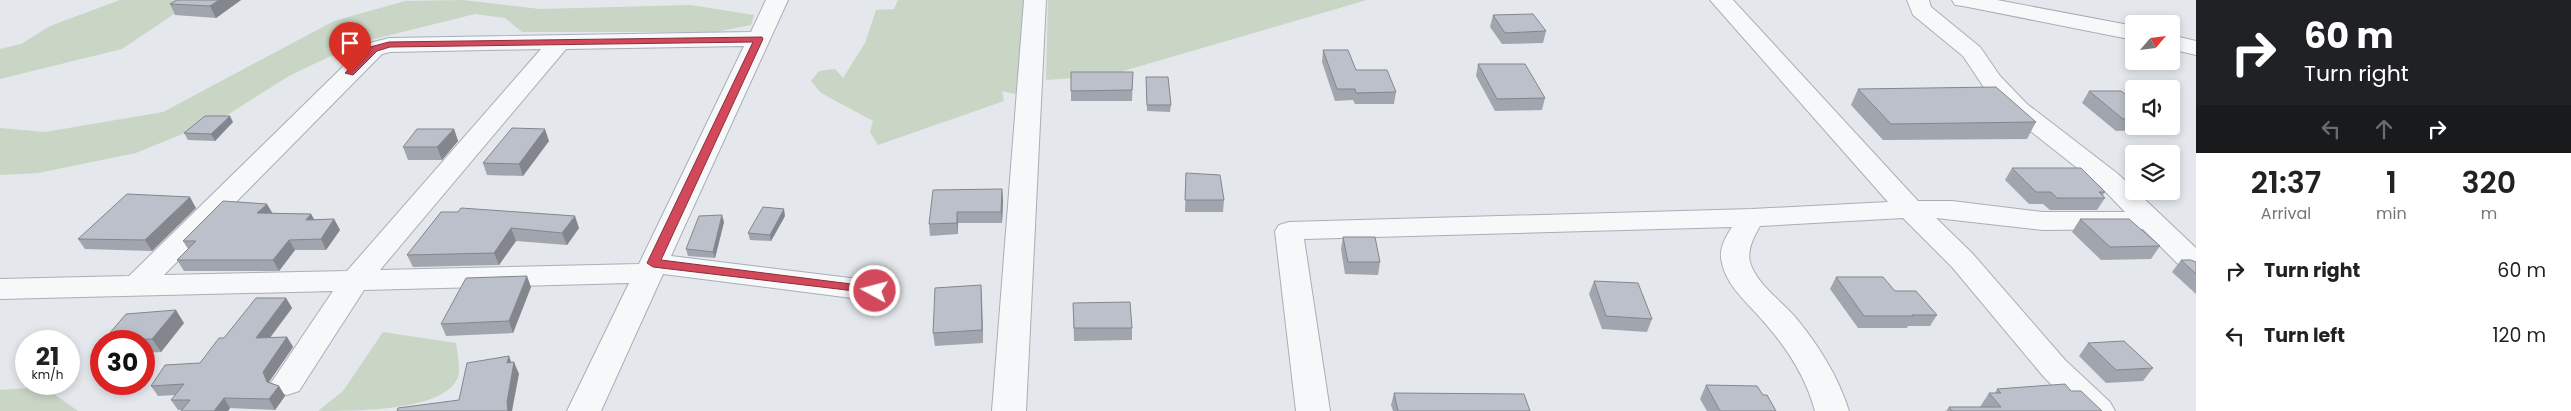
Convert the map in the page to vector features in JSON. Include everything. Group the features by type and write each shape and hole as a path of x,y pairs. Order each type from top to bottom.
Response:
{"street":[{"path":"584,411 777,0"},
{"path":"1009,411 1035,0"},
{"path":"1722,0 1910,209 1962,260 2054,368 2098,411"},
{"path":"1918,0 1921,10 1972,52 1991,81 2018,109 2109,180 2196,265"},
{"path":"1963,0 2125,31"},
{"path":"138,284 374,49 389,44 759,39"},
{"path":"287,383 355,280 560,42"},
{"path":"2180,44 2196,48"},
{"path":"1313,411 1290,231 1752,218 1910,209 1952,210 2043,221 2152,220"},
{"path":"1752,218 1738,238 1736,262 1743,278 1777,317 1811,363 1832,411"},
{"path":"0,288 355,280 651,268 875,291"}],"green space":[{"path":"120,0 195,0 122,49 0,79 0,49 21,44 50,26"},
{"path":"463,0 540,9 691,5 754,15 751,25 716,32 522,32 505,18 475,14 358,43 289,76 224,117 136,153 38,173 0,175 0,128 45,132 163,112 334,21 405,1"},
{"path":"898,0 1036,0 1032,98 1002,91 1004,101 878,145 870,132 873,121 821,93 811,81 819,71 835,69 843,78 865,43 876,10 894,9"},
{"path":"1048,0 1367,0 1106,76 1046,80"},
{"path":"383,332 456,343 459,365 458,377 450,388 436,397 418,403 376,409 318,411 343,391"},
{"path":"15,389 15,395 55,395 78,411 0,411 0,390"}],"building":[{"path":"177,0 219,0 210,6 170,4"},
{"path":"1533,14 1546,31 1505,33 1493,15"},
{"path":"1323,50 1348,50 1356,70 1387,70 1396,92 1356,93 1355,89 1337,89"},
{"path":"1478,64 1525,64 1545,98 1497,99"},
{"path":"1071,72 1133,72 1132,90 1071,91"},
{"path":"1146,77 1168,77 1171,105 1147,105"},
{"path":"1996,87 2036,122 1891,124 1858,89"},
{"path":"2089,91 2121,91 2125,94 2125,119"},
{"path":"205,116 230,116 211,134 184,133"},
{"path":"512,128 545,129 519,164 483,163"},
{"path":"417,129 454,129 437,147 403,147"},
{"path":"2012,168 2081,168 2105,192 2099,192 2105,198 2057,198 2051,192 2036,192"},
{"path":"1186,173 1220,175 1224,200 1185,200"},
{"path":"1002,189 1001,212 957,212 957,223 929,224 933,190"},
{"path":"127,194 190,197 145,240 78,239"},
{"path":"223,201 267,204 257,213 311,214 306,220 334,219 321,239 289,240 273,260 177,260 196,241 183,241"},
{"path":"763,207 784,209 770,235 748,233"},
{"path":"461,208 575,216 562,233 511,228 494,253 407,255 441,212 458,212"},
{"path":"722,215 713,252 686,249 699,216"},
{"path":"2080,219 2129,219 2160,246 2110,247"},
{"path":"1343,237 1375,237 1380,262 1348,262"},
{"path":"2181,260 2196,262 2196,274"},
{"path":"527,276 509,321 441,324 466,278"},
{"path":"1836,277 1883,277 1895,291 1916,291 1937,315 1864,316"},
{"path":"1594,281 1638,283 1652,319 1606,316"},
{"path":"981,285 982,330 933,333 935,288"},
{"path":"256,298 286,298 256,338 287,337 263,372 267,382 279,386 269,399 224,398 214,411 181,411 190,400 171,400 184,384 155,386 155,380 165,365 200,363 219,338 224,338"},
{"path":"1130,302 1132,328 1074,328 1073,303"},
{"path":"176,310 155,335 155,330 112,330 126,314"},
{"path":"2124,341 2153,368 2116,370 2088,343"},
{"path":"509,356 507,363 514,362 507,402 508,411 397,411 398,408 459,400 467,363"},
{"path":"2065,384 2071,391 2081,391 2102,411 1952,411 1949,407 2001,407 1989,393 2001,393 1997,389"},
{"path":"1706,385 1757,386 1763,395 1767,395 1776,411 1720,411"},
{"path":"1394,393 1524,394 1530,411 1398,411"}],"route":[{"path":"350,73 374,49 389,44 759,39 653,263 875,291"}]}
